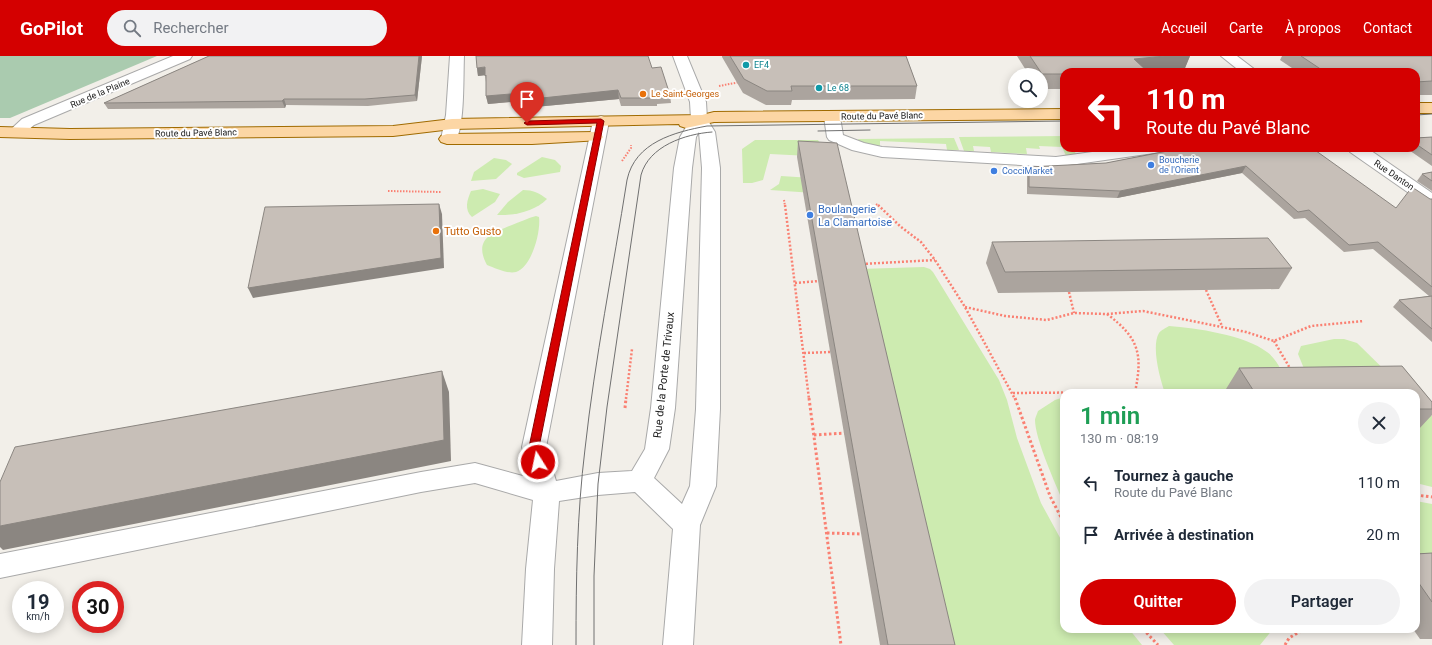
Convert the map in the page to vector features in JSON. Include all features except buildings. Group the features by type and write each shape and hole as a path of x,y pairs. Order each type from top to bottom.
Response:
{"main road":[{"path":"1420,108 1432,108"},
{"name":"Route du Pavé Blanc","path":"8,132 70,134 392,131 417,138 451,131 532,139 600,129 644,134 699,119 714,117 1060,114"}],"street":[{"name":"Rue de la Plaine","path":"8,132 28,122 185,56"},
{"path":"451,131 457,56"},
{"path":"678,645 687,525 703,486 708,410 710,168 707,132 699,119 698,102 680,56"},
{"path":"1228,56 1245,68"},
{"path":"832,117 835,137 845,143 860,148 882,152 1056,162 1128,152"},
{"name":"Rue de la Porte de Trivaux","path":"640,481 657,449 663,408 683,168 688,137 699,119"},
{"path":"537,645 540,569 546,493 534,447 600,129"},
{"name":"Rue Danton","path":"1362,152 1432,201"},
{"path":"0,566 475,473 546,493 598,484 640,481 687,525"}],"path":[{"path":"719,86 740,82"},
{"path":"620,163 631,146"},
{"path":"388,191 442,192"},
{"path":"784,200 841,645"},
{"path":"876,204 901,227 921,242 935,260 965,307 1013,393 1050,496 1060,515"},
{"path":"858,264 935,260"},
{"path":"795,283 819,281"},
{"path":"1206,290 1222,326"},
{"path":"1069,292 1074,313"},
{"path":"965,307 1005,316 1046,320 1074,313 1107,314 1143,311 1222,326 1274,341 1311,326 1364,321"},
{"path":"1107,314 1124,326 1138,346 1140,371 1137,389"},
{"path":"1274,341 1293,375"},
{"path":"625,408 632,349"},
{"path":"804,354 831,352"},
{"path":"1013,393 1060,393"},
{"path":"814,435 845,433"},
{"path":"1420,494 1432,496"},
{"path":"827,533 862,534"},
{"path":"1147,633 1158,645"},
{"path":"1285,645 1289,638 1297,633"}],"green space":[{"path":"0,56 157,56 10,118 0,118"},
{"path":"1060,136 1060,147 1039,146 1040,149 1026,148 1027,154 991,152 990,147 973,146 974,151 964,151 959,137"},
{"path":"954,138 959,150 947,150 946,144 880,141 880,146 868,145 859,141 858,139"},
{"path":"755,140 818,140 829,157 770,154 763,180 752,183 743,183 742,149"},
{"path":"1064,152 1075,152 1077,155 1066,156"},
{"path":"542,157 555,160 561,166 560,172 524,178 517,175 517,173"},
{"path":"494,158 506,160 512,164 496,179 471,181 474,172"},
{"path":"781,176 828,179 828,194 770,190 779,184"},
{"path":"483,189 500,194 495,202 472,217 467,208 467,201 471,191"},
{"path":"523,190 536,192 547,199 531,210 510,215 497,215 508,202"},
{"path":"536,216 539,217 537,239 531,256 522,269 516,272 509,272 487,265 482,249 483,243 487,238 498,231"},
{"path":"924,267 930,269 999,380 1007,400 1017,438 1041,503 1060,538 1060,633 1132,633 1142,645 948,645 859,269"},
{"path":"1169,326 1220,333 1258,346 1271,355 1280,368 1290,388 1164,389 1156,354 1157,339 1162,330"},
{"path":"1334,339 1344,339 1357,343 1404,389 1312,388 1298,354 1301,346"},
{"path":"1060,398 1060,495 1042,450 1035,420 1038,411"},
{"path":"1420,404 1432,416 1432,487 1420,484"},
{"path":"1420,502 1432,504 1432,573 1420,573"},
{"path":"1164,633 1270,633 1260,645 1174,645"}],"tram line":[{"path":"1420,115 1432,114"},
{"path":"576,645 579,522 582,473 589,415 627,180 631,167 638,156 658,141 682,132 707,126 1060,121"},
{"path":"818,131 870,130"},
{"path":"594,645 594,576 598,484 607,407 641,175 645,165 652,156 669,143 691,135 712,132"}],"place":[{"name":"EF4","path":"746,65"},
{"name":"Le 68","path":"819,88"},
{"name":"Le Saint-Georges","path":"643,94"},
{"name":"Boucherie de l'Orient","path":"1151,165"},
{"name":"CocciMarket","path":"994,171"},
{"name":"Boulangerie La Clamartoise","path":"810,215"},
{"name":"Tutto Gusto","path":"436,231"}],"route":[{"path":"527,123 601,121 534,447 538,462"}]}
